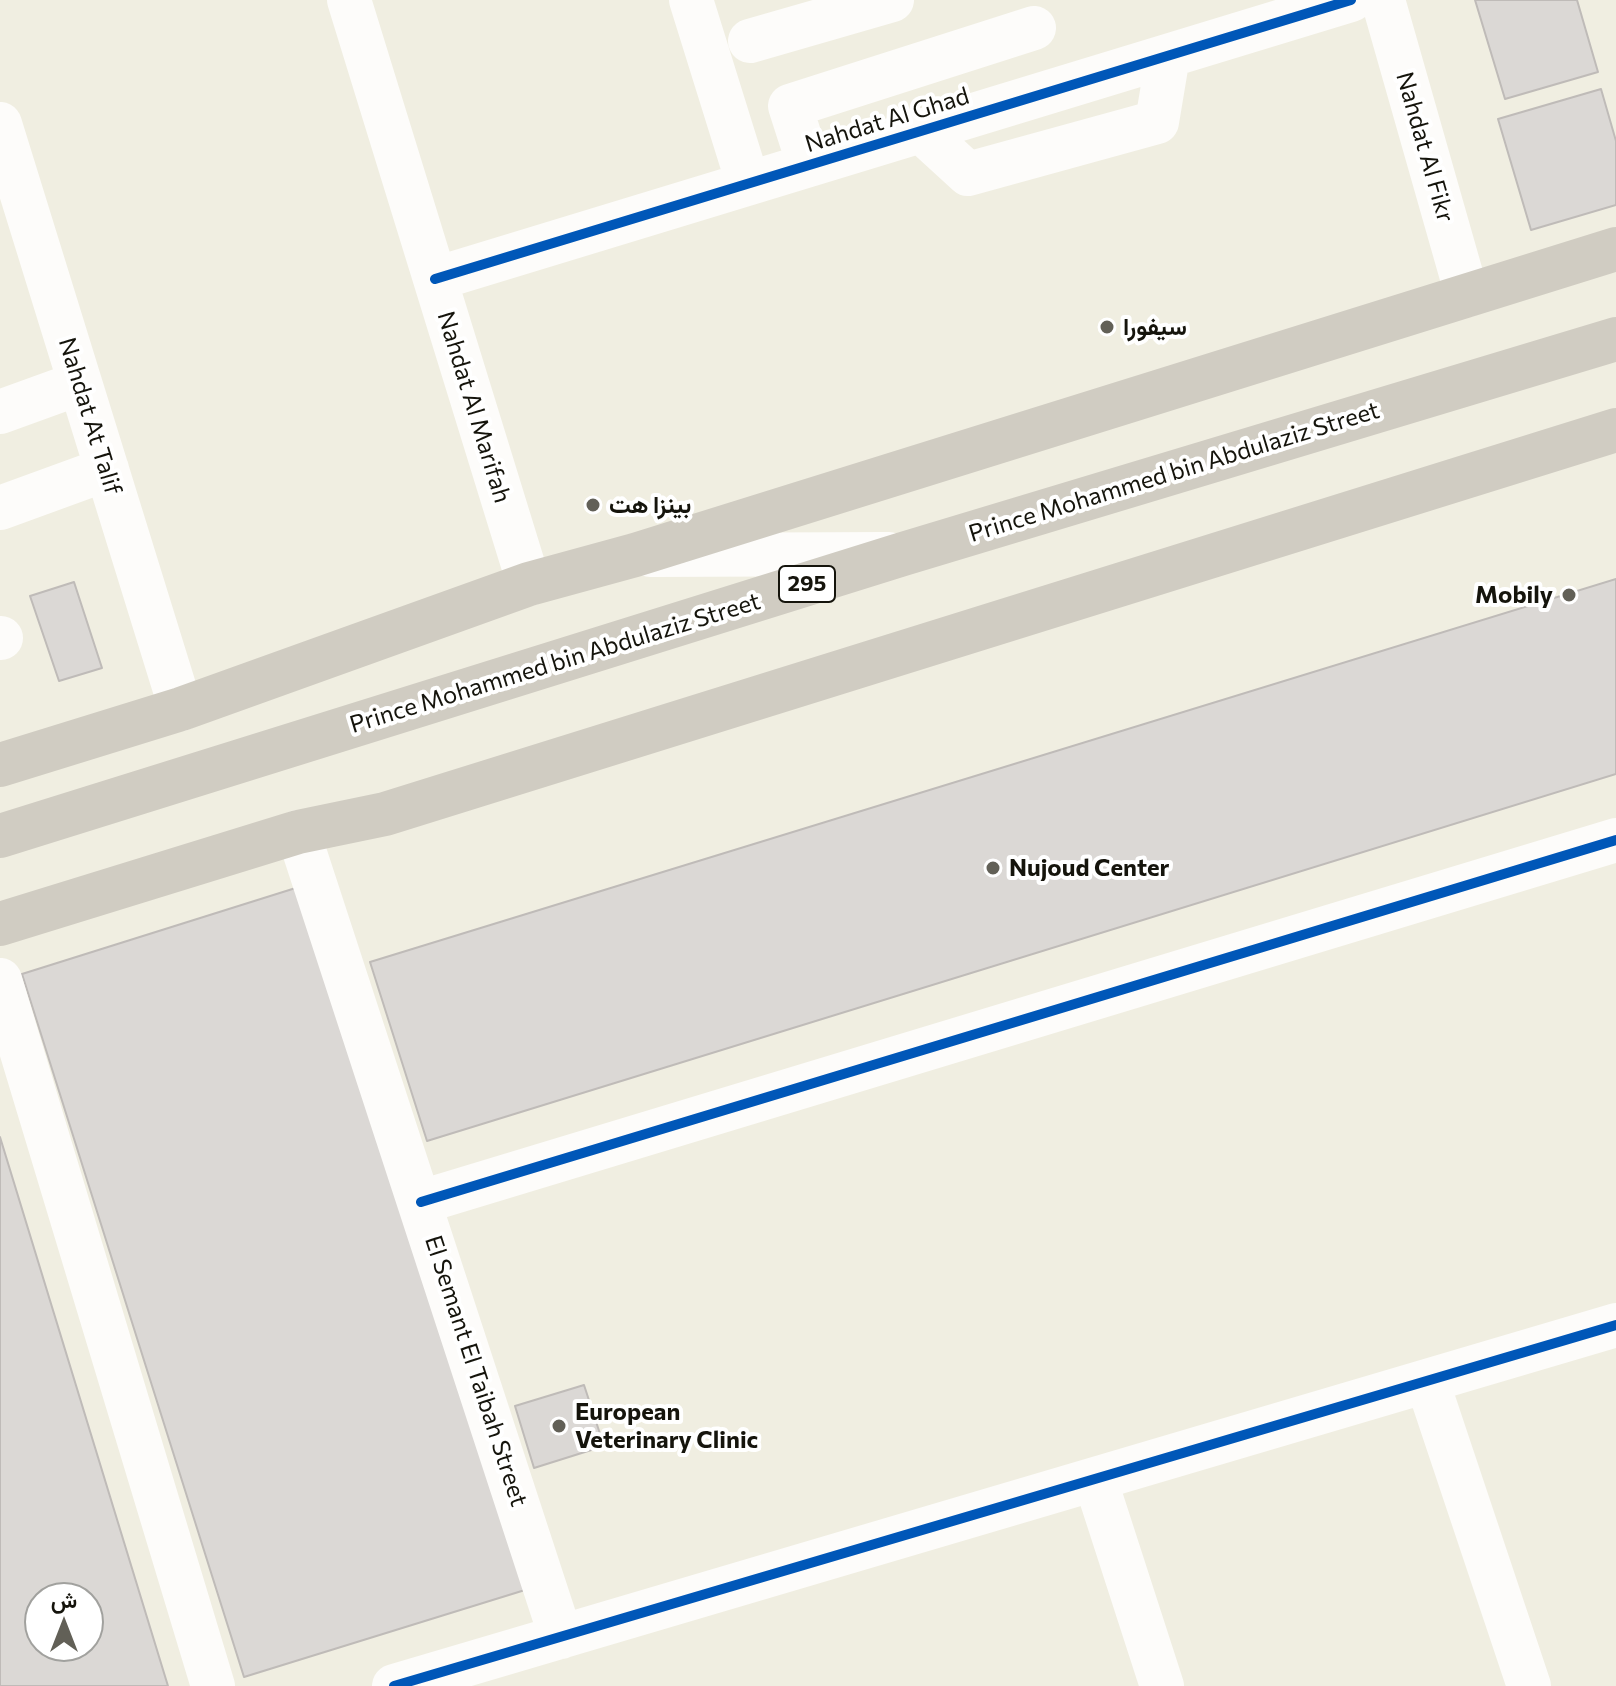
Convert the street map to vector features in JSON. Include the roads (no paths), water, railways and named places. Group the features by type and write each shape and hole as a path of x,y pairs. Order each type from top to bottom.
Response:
{"main road":[{"path":"0,765 181,709 529,584 635,555 1616,249"},
{"name":"Prince Mohammed bin Abdulaziz Street","path":"0,836 903,554 1616,339"},
{"path":"0,924 298,832 385,814 1616,430"}],"street":[{"name":"Nahdat Al Marifah","path":"349,0 529,584"},
{"path":"691,0 748,183"},
{"path":"750,41 892,0"},
{"name":"Nahdat Al Ghad","path":"435,279 1351,0"},
{"name":"Nahdat Al Fikr","path":"1383,0 1467,295"},
{"path":"809,165 790,106 1029,14 1053,91"},
{"path":"921,131 968,174 1157,122 1168,56"},
{"name":"Nahdat At Talif","path":"0,124 18,246 80,383 181,709"},
{"path":"0,412 80,383"},
{"path":"0,508 107,469"},
{"path":"635,555 903,554"},
{"name":"El Semant El Taibah Street","path":"298,832 561,1637"},
{"path":"421,1202 1616,840"},
{"path":"0,980 213,1686"},
{"path":"394,1686 1616,1325"},
{"path":"1427,1381 1529,1686"},
{"path":"1095,1479 1162,1686"}],"place":[{"name":"سيفورا","path":"1107,327"},
{"name":"بينزا هت","path":"593,505"},
{"name":"Mobily","path":"1569,595"},
{"name":"Nujoud Center","path":"993,868"},
{"name":"European Veterinary Clinic","path":"559,1426"}]}
